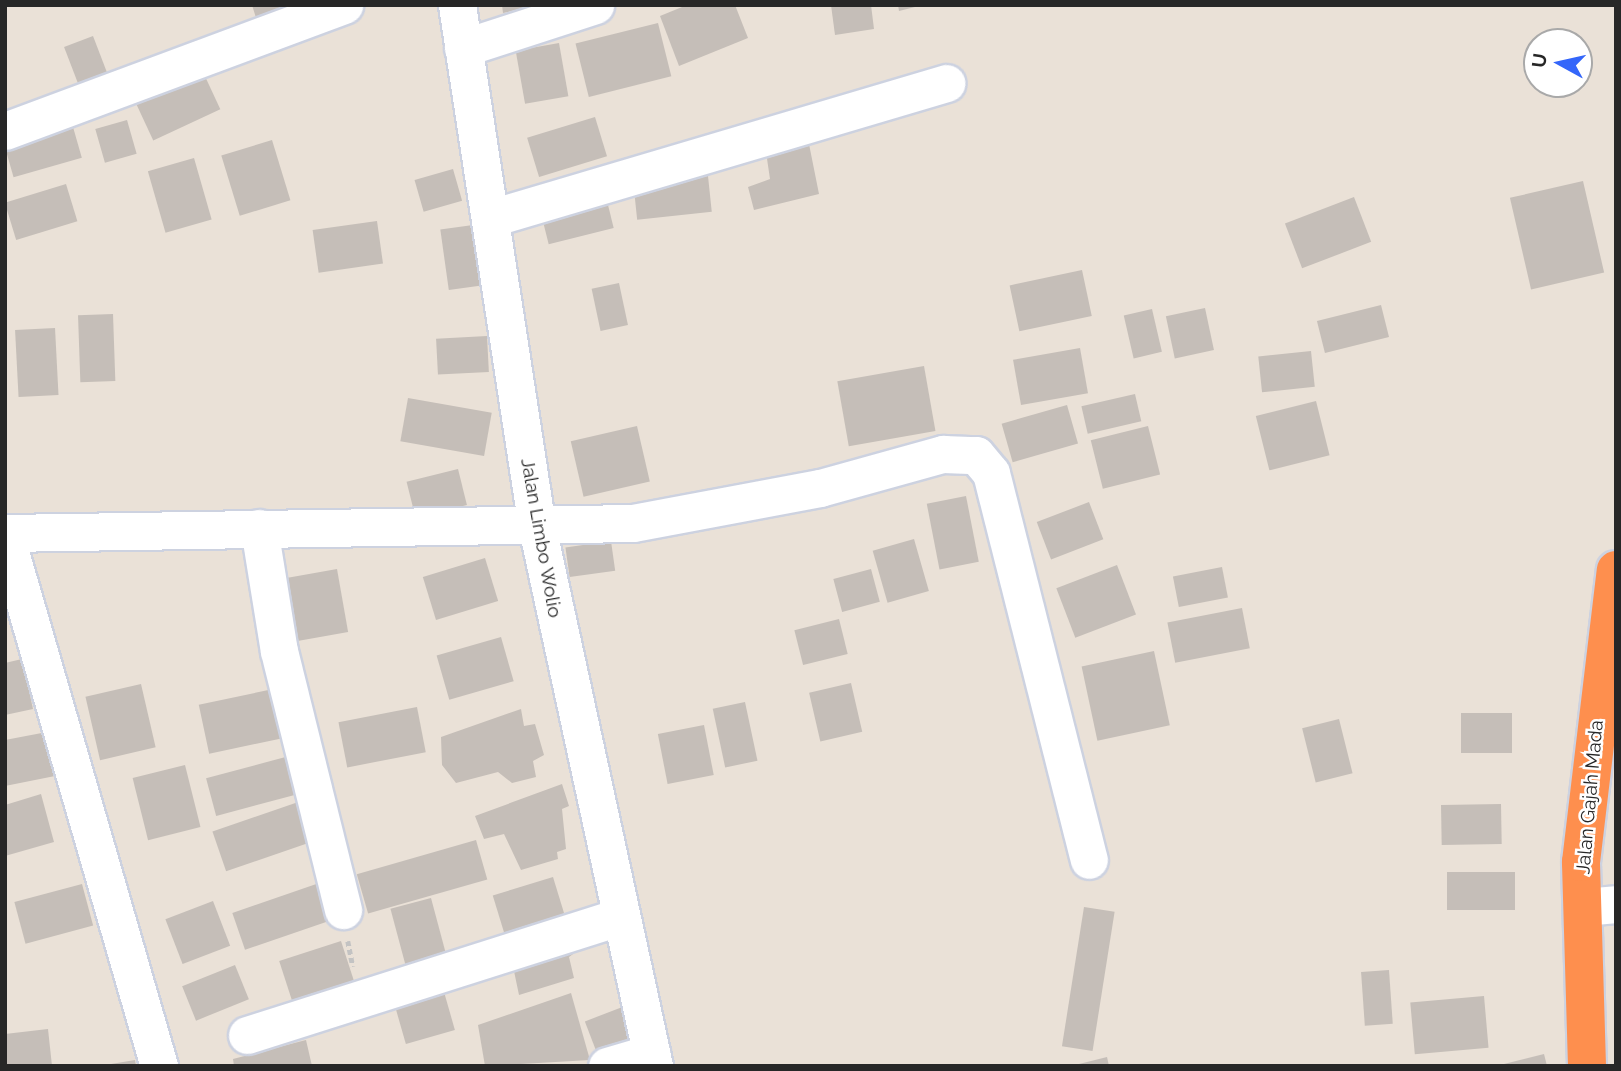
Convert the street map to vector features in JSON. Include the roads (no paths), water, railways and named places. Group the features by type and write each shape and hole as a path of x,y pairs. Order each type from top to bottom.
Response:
{"highway":[{"name":"Jalan Gajah Mada","path":"1587,1066 1599,906 1584,828 1612,624 1616,570"}],"street":[{"path":"5,131 344,5"},
{"name":"Jalan Limbo Wolio","path":"457,5 537,527 619,916 653,1059"},
{"path":"463,48 595,5"},
{"path":"491,218 946,83"},
{"path":"159,1066 5,534 259,528 537,527 690,514 943,454 976,455 991,473 1089,860"},
{"path":"259,528 279,651 343,910"},
{"path":"247,1035 619,916"},
{"path":"607,1066 653,1059"}]}
